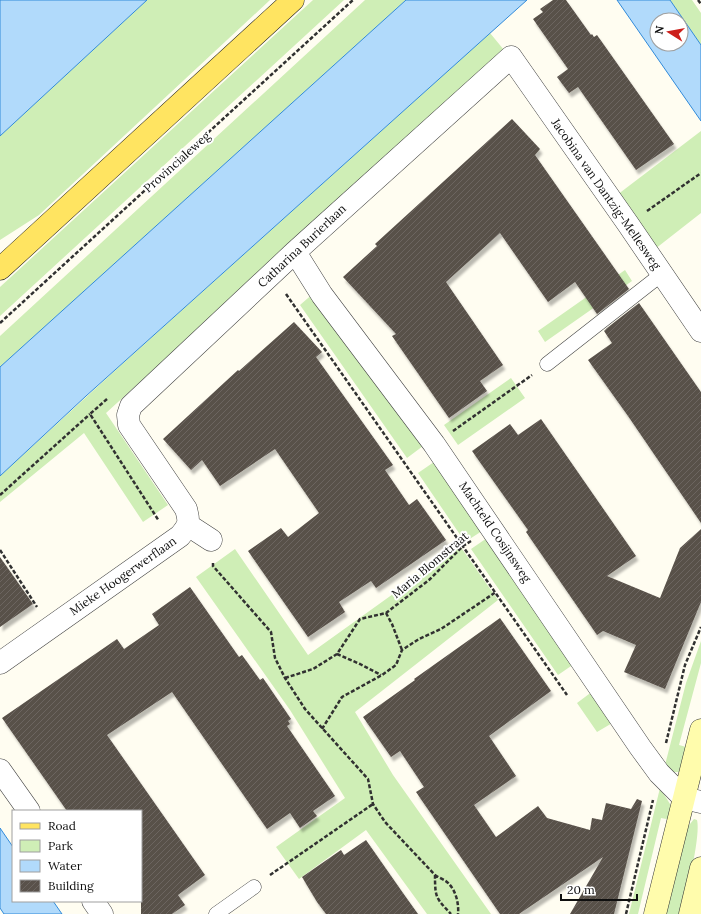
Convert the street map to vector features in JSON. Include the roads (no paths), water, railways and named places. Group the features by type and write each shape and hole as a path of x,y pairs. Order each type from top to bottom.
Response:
{"main road":[{"path":"0,268 292,0"}],"street":[{"name":"Jacobina van Dantzig-Mellesweg","path":"511,57 701,331"},
{"name":"Catharina Burierlaan","path":"188,525 189,519 186,509 129,425 128,415 131,406 295,252 511,57"},
{"name":"Machteld Cosijnsweg","path":"295,252 322,295 434,444 640,747 659,773 692,800"},
{"path":"188,525 212,540"},
{"name":"Mieke Hoogerwerflaan","path":"0,663 180,536 188,525"},
{"path":"655,914 692,800 701,730"},
{"path":"0,770 28,810"},
{"path":"690,914 701,868"},
{"path":"94,902 102,914"}],"lane":[{"path":"547,364 662,274"},
{"path":"216,914 254,887"}],"water":[{"path":"0,0 147,0 0,136"},
{"path":"406,0 527,0 86,396 0,476 0,367"},
{"path":"617,0 670,0 678,12 649,12 649,46"},
{"path":"689,28 701,45 701,121 653,52 689,52"},
{"path":"0,828 12,846 12,902 54,902 62,914 4,914 0,908"}]}
